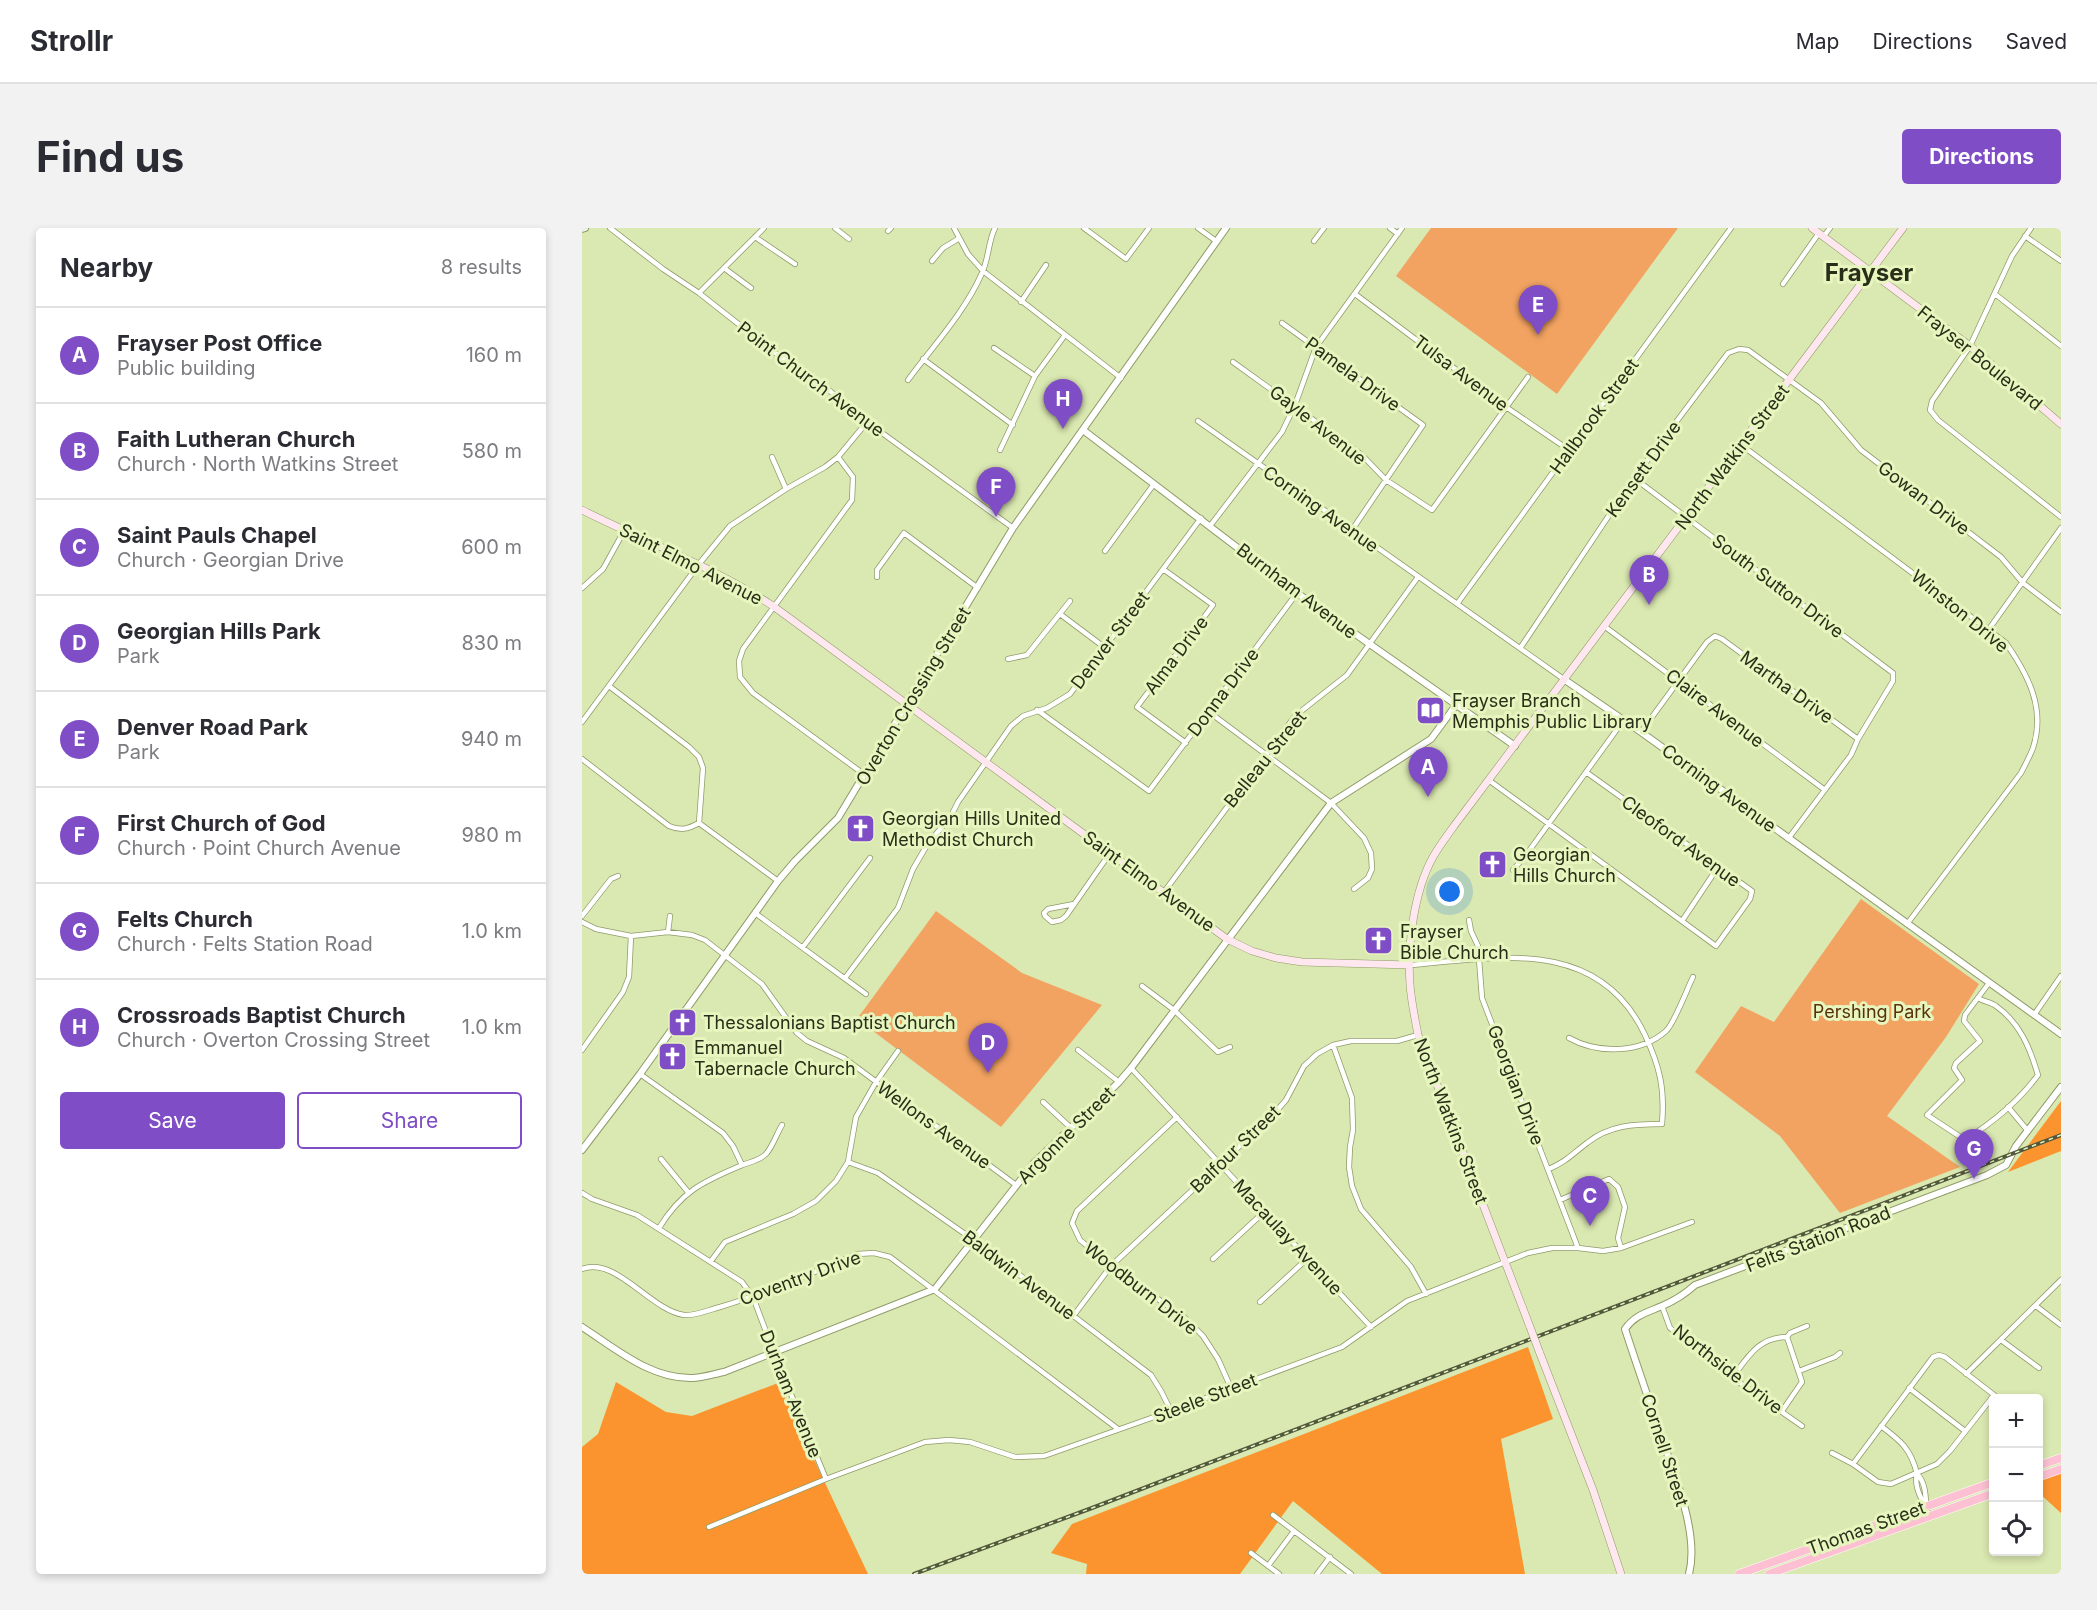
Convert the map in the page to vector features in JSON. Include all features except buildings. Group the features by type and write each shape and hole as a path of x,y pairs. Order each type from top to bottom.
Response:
{"highway":[{"path":"2043,1464 2061,1458"},
{"path":"2043,1475 2061,1469"},
{"name":"Thomas Street","path":"1739,1574 1989,1484"},
{"name":"Thomas Street","path":"1770,1574 1989,1495"}],"main road":[{"name":"Frayser Boulevard","path":"1812,228 1970,346 2061,424"},
{"name":"North Watkins Street","path":"1621,1574 1593,1490 1418,1035 1410,985 1414,915 1432,858 1454,826 1903,228"},
{"name":"Saint Elmo Avenue","path":"582,510 699,564 773,606 1227,939 1252,951 1302,962 1410,965"}],"street":[{"name":"Point Church Avenue","path":"609,228 699,293 779,356 806,371 867,422 1014,528"},
{"path":"699,293 764,228"},
{"path":"835,228 849,239"},
{"path":"954,228 968,254 983,271 1121,378"},
{"path":"908,380 967,299 983,271 995,228"},
{"path":"1084,228 1126,259 1149,228"},
{"path":"1198,228 1216,241"},
{"name":"Overton Crossing Street","path":"582,1150 640,1074 778,881 795,861 833,825 865,776 1014,528 1226,228"},
{"path":"1314,241 1324,228"},
{"path":"1390,228 1398,234"},
{"path":"1210,526 1281,432 1295,405 1316,347 1402,228"},
{"name":"Hallbrook Street","path":"1457,604 1731,228"},
{"path":"1783,284 1830,228"},
{"path":"2031,228 2012,256 1970,346 1932,401 1930,410 1938,420 2061,517"},
{"path":"2025,236 2061,261"},
{"path":"755,237 795,264"},
{"path":"932,261 943,248 958,239"},
{"path":"1021,302 1046,265"},
{"path":"724,268 751,288"},
{"name":"Tulsa Avenue","path":"1355,294 1506,407 1569,450"},
{"path":"1995,294 2061,346"},
{"name":"Pamela Drive","path":"1282,323 1423,425 1386,480"},
{"path":"1000,450 1035,376 1065,335"},
{"path":"994,348 1035,376"},
{"name":"Kensett Drive","path":"1521,647 1634,478 1728,353 1739,349 1748,350 1790,380"},
{"path":"923,359 1012,425"},
{"name":"Gayle Avenue","path":"1233,362 1362,455 1386,480 1432,510 1506,407"},
{"path":"1506,407 1528,378"},
{"name":"Gowan Drive","path":"1790,380 1821,404 1861,450 2001,557 2023,583 2061,612"},
{"name":"Corning Avenue","path":"1198,421 1418,578 1641,732 2061,1034"},
{"path":"582,722 699,564 730,526 786,489 825,467 838,457 867,422"},
{"name":"Burnham Avenue","path":"1083,430 1297,593 1515,746"},
{"name":"Winston Drive","path":"1740,444 2006,643 2024,668 2032,687 2037,714 2033,746 2021,773 1907,924"},
{"path":"772,457 786,489"},
{"path":"838,457 853,477 852,500 743,649 739,661 740,677 753,693 865,776"},
{"name":"South Sutton Drive","path":"1634,478 1893,673 1893,681 1858,739"},
{"path":"1352,530 1386,480"},
{"path":"1106,551 1154,484"},
{"name":"Denver Street","path":"845,978 898,908 913,869 927,845 951,816 957,802 1011,726 1023,716 1047,708 1070,694 1201,518"},
{"path":"1989,629 2061,528"},
{"path":"582,588 603,569 624,531"},
{"path":"876,578 877,570 904,533 978,588"},
{"name":"Alma Drive","path":"1163,569 1213,605 1137,707 1185,743"},
{"name":"Belleau Street","path":"1164,891 1295,716 1347,675 1418,578"},
{"name":"Donna Drive","path":"1037,710 1149,791 1297,593"},
{"path":"1008,659 1027,655 1070,601"},
{"path":"1060,614 1104,647"},
{"name":"Claire Avenue","path":"1604,626 1825,790"},
{"name":"Martha Drive","path":"1679,681 1707,642 1715,636 1858,739"},
{"path":"1641,732 1679,681"},
{"path":"609,686 699,757 703,768 699,823"},
{"name":"Argonne Street","path":"582,1327 647,1368 669,1376 693,1378 724,1372 935,1289 1034,1163 1119,1083 1330,803 1431,739 1456,705"},
{"path":"1209,712 1330,803 1364,838 1371,853 1372,869 1368,878 1354,889"},
{"path":"1513,870 1623,721"},
{"path":"1788,839 1851,755 1858,739"},
{"path":"582,759 669,826 686,830 699,823"},
{"name":"Cleoford Avenue","path":"1586,772 1752,891 1750,899 1716,946 1682,921"},
{"path":"1490,781 1682,921 1718,867"},
{"path":"699,823 778,881"},
{"path":"1074,904 1048,909 1044,914 1052,922 1057,922 1066,916 1110,853"},
{"path":"803,947 870,858"},
{"path":"582,916 611,879 618,876"},
{"path":"755,913 866,994"},
{"path":"668,932 670,916"},
{"name":"Georgian Drive","path":"1469,920 1471,931 1479,946 1482,998 1578,1248"},
{"name":"Wellons Avenue","path":"582,922 596,929 631,936 668,932 692,935 705,940 762,984 796,1033 807,1041 844,1058 1016,1185"},
{"path":"582,1050 623,993 628,976 631,936"},
{"name":"Saint Elmo Avenue","path":"1410,965 1480,959 1540,960 1567,964 1592,974 1616,992 1636,1015 1660,1071 1665,1099 1662,1124 1630,1124 1610,1130 1588,1142 1567,1160 1549,1169"},
{"path":"2034,1015 2061,976"},
{"path":"1569,1038 1579,1044 1612,1050 1648,1042 1667,1031 1693,977"},
{"path":"1978,998 1995,1005 2020,1029 2032,1053 2038,1075 2008,1107 1984,1128 1965,1140 1927,1115 1962,1080 1954,1068 1956,1063 1980,1041 1964,1021 1965,1016 1978,998 1989,983"},
{"path":"1142,986 1174,1010 1218,1052 1230,1047"},
{"name":"Balfour Street","path":"1074,1315 1111,1266 1273,1115 1286,1100 1304,1066 1317,1054 1333,1045 1351,1041 1397,1041 1418,1035"},
{"path":"1333,1045 1352,1098 1353,1130 1349,1167 1352,1186 1361,1209 1411,1267 1426,1294"},
{"path":"1078,1050 1119,1083"},
{"path":"711,1261 725,1242 793,1214 816,1201 836,1181 848,1162 856,1117 876,1082 898,1051"},
{"name":"Macaulay Avenue","path":"1131,1068 1371,1327"},
{"path":"640,1074 723,1133 733,1146 742,1165"},
{"path":"2008,1107 2028,1131 2061,1087"},
{"path":"1043,1102 1071,1128"},
{"name":"Woodburn Drive","path":"1177,1117 1077,1212 1072,1223 1080,1240 1111,1266 1185,1318 1203,1336 1218,1359 1231,1388"},
{"path":"659,1228 671,1208 688,1192 757,1160 767,1153 782,1125"},
{"name":"Felts Station Road","path":"1625,1329 1640,1314 1662,1306 1695,1285 1987,1175 2006,1165 2028,1131"},
{"path":"661,1159 688,1192"},
{"name":"Baldwin Avenue","path":"848,1162 878,1173 975,1241 1074,1315 1151,1375 1171,1412"},
{"path":"1560,1200 1604,1180 1613,1181 1618,1187 1624,1207 1618,1238 1621,1248"},
{"name":"Durham Avenue","path":"582,1193 592,1199 637,1215 742,1282 753,1297 826,1479"},
{"path":"1213,1259 1264,1212"},
{"name":"Steele Street","path":"709,1527 826,1479 925,1442 970,1442 1015,1457 1044,1456 1171,1412 1342,1347 1407,1301 1528,1253 1552,1248 1603,1251 1621,1248 1692,1222"},
{"name":"Coventry Drive","path":"582,1269 591,1265 608,1269 669,1309 683,1315 696,1314 753,1297 857,1254 874,1253 890,1257 1118,1430"},
{"path":"1260,1302 1308,1258"},
{"path":"1966,1374 2061,1281"},
{"name":"Northside Drive","path":"1662,1306 1670,1328 1735,1374 1740,1383 1802,1426"},
{"path":"2036,1306 2061,1325"},
{"path":"1735,1374 1752,1350 1765,1341 1787,1337 1790,1333 1807,1326"},
{"name":"Cornell Street","path":"1625,1329 1687,1519 1691,1543 1689,1574"},
{"path":"1782,1411 1801,1386 1799,1371 1787,1337"},
{"path":"2001,1340 2039,1368"},
{"path":"1799,1371 1835,1357 1839,1353"},
{"path":"1853,1464 1929,1360 1936,1355 1945,1357 1992,1394"},
{"path":"1909,1388 1965,1431"},
{"path":"1832,1453 1885,1485 1917,1474 1941,1460 1989,1405"},
{"path":"1881,1426 1905,1446 1913,1460 1917,1474 1921,1477 1929,1516"},
{"path":"1273,1515 1348,1573"},
{"path":"1268,1566 1294,1532"},
{"path":"1251,1553 1279,1574"},
{"path":"1317,1574 1330,1557"}],"green space":[{"path":"1431,228 1678,228 1557,394 1396,276"},
{"name":"Pershing Park","path":"1861,899 1979,984 1946,1037 1887,1116 1960,1167 1840,1213 1780,1136 1695,1072 1741,1006 1774,1022"},
{"path":"936,911 1022,973 1102,1005 1001,1127 857,1019"}],"shaded area":[{"path":"2061,1101 2061,1151 2008,1172"},
{"path":"1528,1347 1553,1419 1501,1439 1525,1574 1382,1574 1293,1501 1240,1574 1086,1574 1087,1564 1051,1553 1072,1524"},
{"path":"616,1382 666,1412 692,1416 778,1383 868,1574 582,1574 582,1447 598,1434"},
{"path":"2061,1470 2061,1513 2043,1497 2043,1476"}],"railway":[{"path":"914,1574 1092,1508 2061,1135"}],"place":[{"name":"Denver Road Park","path":"1538,335"},
{"name":"Crossroads Baptist Church","path":"1063,429"},
{"name":"First Church of God","path":"996,517"},
{"name":"Faith Lutheran Church","path":"1649,605"},
{"name":"Frayser Branch Memphis Public Library","path":"1431,710"},
{"name":"Frayser Post Office","path":"1428,797"},
{"name":"Georgian Hills United Methodist Church","path":"861,828"},
{"name":"Georgian Hills Church","path":"1492,864"},
{"name":"Frayser Bible Church","path":"1379,941"},
{"name":"Thessalonians Baptist Church","path":"682,1022"},
{"name":"Emmanuel Tabernacle Church","path":"673,1057"},
{"name":"Georgian Hills Park","path":"988,1073"},
{"name":"Felts Church","path":"1974,1179"},
{"name":"Saint Pauls Chapel","path":"1590,1226"}],"district":[{"name":"Frayser","path":"1869,272"}]}
